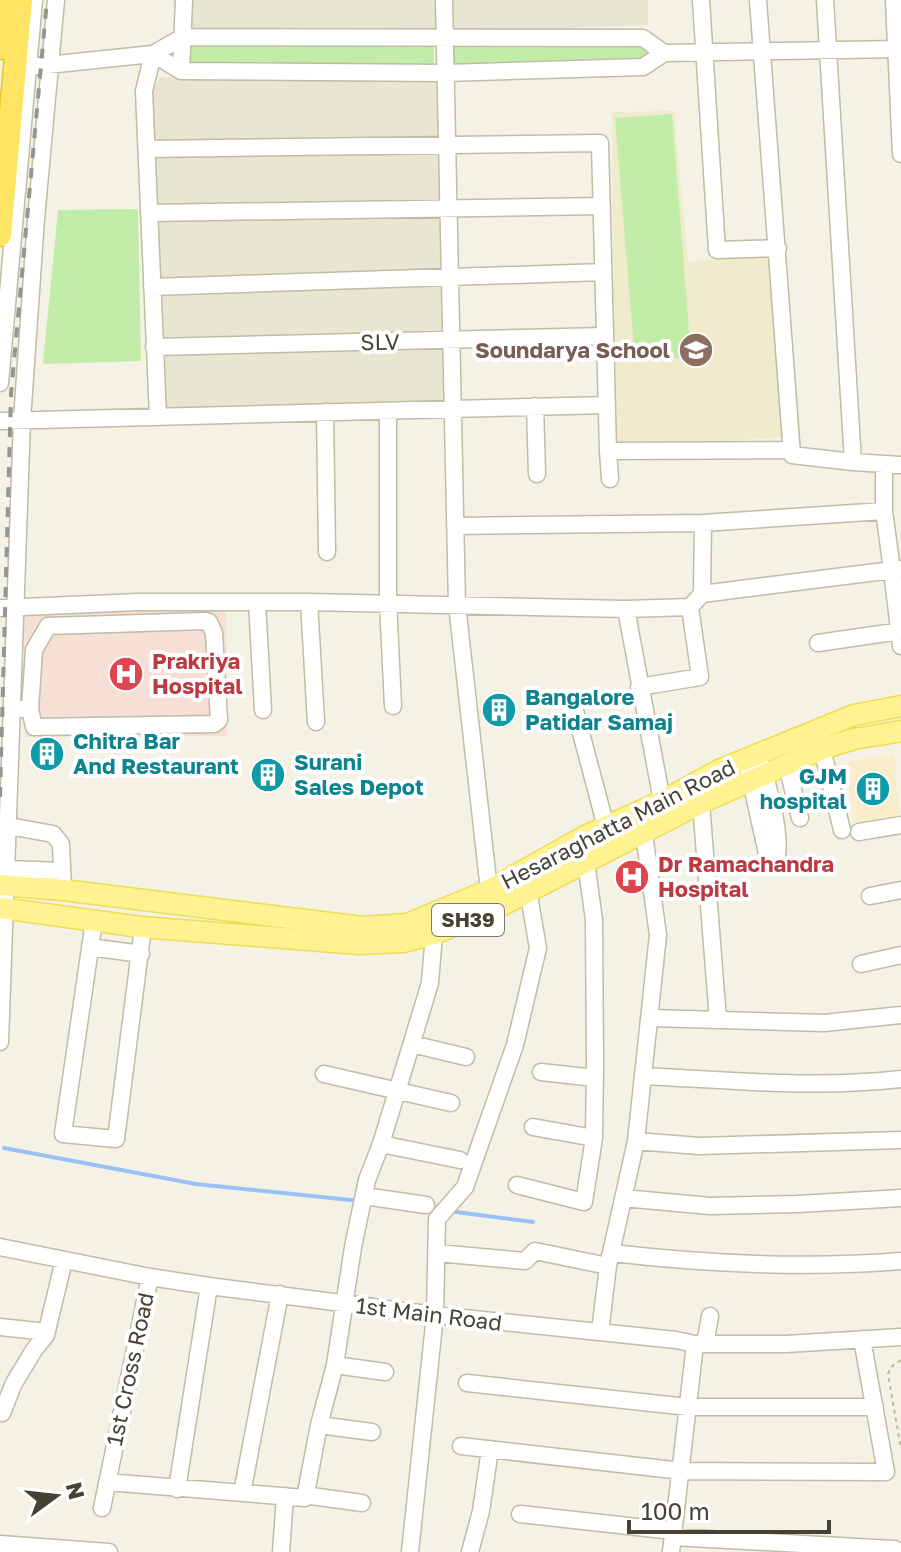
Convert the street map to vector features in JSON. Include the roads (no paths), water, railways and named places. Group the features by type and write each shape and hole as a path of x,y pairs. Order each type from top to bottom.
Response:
{"highway":[{"path":"0,48 4,0"},
{"path":"0,235 21,0"}],"main road":[{"name":"Hesaraghatta Main Road","path":"5,880 63,881 362,927 407,924 489,890 719,770 854,715 901,706"},
{"name":"Hesaraghatta Main Road","path":"3,908 143,927 359,944 403,942 434,934 493,910 701,803 822,749 854,739 901,731"}],"street":[{"path":"0,383 34,0"},
{"path":"0,1042 13,709 8,607 36,219 56,0"},
{"path":"181,71 184,0"},
{"path":"444,0 457,605 489,890"},
{"path":"701,0 717,250 778,248"},
{"path":"758,0 792,455 901,465"},
{"path":"825,0 853,462"},
{"path":"894,0 899,49 901,154"},
{"path":"28,67 153,54 183,37 643,38 664,53"},
{"path":"153,54 181,71 446,73 643,67 664,53 899,49"},
{"path":"153,54 144,91 158,417"},
{"path":"147,149 600,143 610,479"},
{"path":"149,213 602,206"},
{"path":"152,287 603,272"},
{"name":"SLV","path":"154,347 605,336"},
{"path":"0,421 607,405"},
{"path":"535,406 537,474"},
{"path":"388,411 388,602 393,706"},
{"path":"325,412 327,552"},
{"path":"608,451 792,450"},
{"path":"818,643 900,636 896,569 884,511 884,464"},
{"path":"455,526 703,523 884,511"},
{"path":"639,687 700,677 696,600 703,523"},
{"path":"8,607 205,602 388,602 626,609 896,569"},
{"path":"205,602 205,621"},
{"path":"257,602 263,710"},
{"path":"309,602 316,722"},
{"path":"626,609 662,801"},
{"path":"205,621 209,622 214,633 219,720 214,724 34,727 30,709 34,650 48,626 205,621"},
{"path":"573,703 606,827"},
{"path":"13,709 30,709"},
{"path":"822,749 842,830"},
{"path":"752,756 758,778"},
{"path":"787,765 800,818"},
{"path":"701,803 718,1020"},
{"path":"859,832 901,825"},
{"path":"9,826 53,834 58,838 63,881"},
{"path":"600,1332 610,1260 636,1141 651,1018 658,935 644,834"},
{"path":"517,1185 584,1202 594,1138 595,1078 594,920 586,862"},
{"path":"410,1552 435,1315 437,1219 465,1187 515,1045 538,948 528,890"},
{"path":"870,896 901,890"},
{"path":"94,921 61,1132 89,1137 116,1139 143,927"},
{"path":"107,1482 305,1498 319,1425 335,1365 343,1303 367,1180 398,1091 430,983 434,934"},
{"path":"90,947 141,954"},
{"path":"861,964 901,955"},
{"path":"651,1018 824,1023 901,1015"},
{"path":"412,1044 466,1057"},
{"path":"541,1072 595,1078"},
{"path":"324,1074 451,1103"},
{"path":"643,1076 797,1083 865,1083 901,1079"},
{"path":"533,1127 594,1138"},
{"path":"636,1141 740,1146 901,1140"},
{"path":"381,1144 460,1160"},
{"path":"364,1196 426,1205"},
{"path":"623,1198 710,1206 901,1198"},
{"name":"1st Main Road","path":"0,1247 209,1286 700,1344 786,1344 901,1337"},
{"path":"437,1253 525,1261 535,1251 610,1260 772,1266 837,1267 901,1261"},
{"path":"2,1413 14,1383 47,1332 64,1260"},
{"name":"1st Cross Road","path":"102,1508 150,1277"},
{"path":"177,1489 209,1286"},
{"path":"242,1493 280,1294"},
{"path":"672,1540 688,1407 700,1344 710,1316"},
{"path":"0,1327 47,1332"},
{"path":"461,1446 682,1471 886,1472 862,1339"},
{"path":"335,1365 385,1372"},
{"path":"467,1383 688,1407 875,1407"},
{"path":"319,1425 372,1432"},
{"path":"470,1552 481,1511 490,1449"},
{"path":"304,1495 362,1503"},
{"path":"281,1552 285,1496"},
{"path":"520,1514 672,1540 894,1549 900,1552"},
{"path":"0,1544 38,1550 109,1552"}],"waterway":[{"path":"4,1148 196,1184 360,1201"},
{"path":"448,1211 533,1222"}],"railway":[{"path":"0,797 11,394 47,0"}],"place":[{"name":"Soundarya School","path":"696,350"},
{"name":"Prakriya Hospital","path":"126,674"},
{"name":"Bangalore Patidar Samaj","path":"499,710"},
{"name":"Chitra Bar And Restaurant","path":"47,754"},
{"name":"Surani Sales Depot","path":"268,775"},
{"name":"GJM hospital","path":"873,789"},
{"name":"Dr Ramachandra Hospital","path":"632,877"}]}
